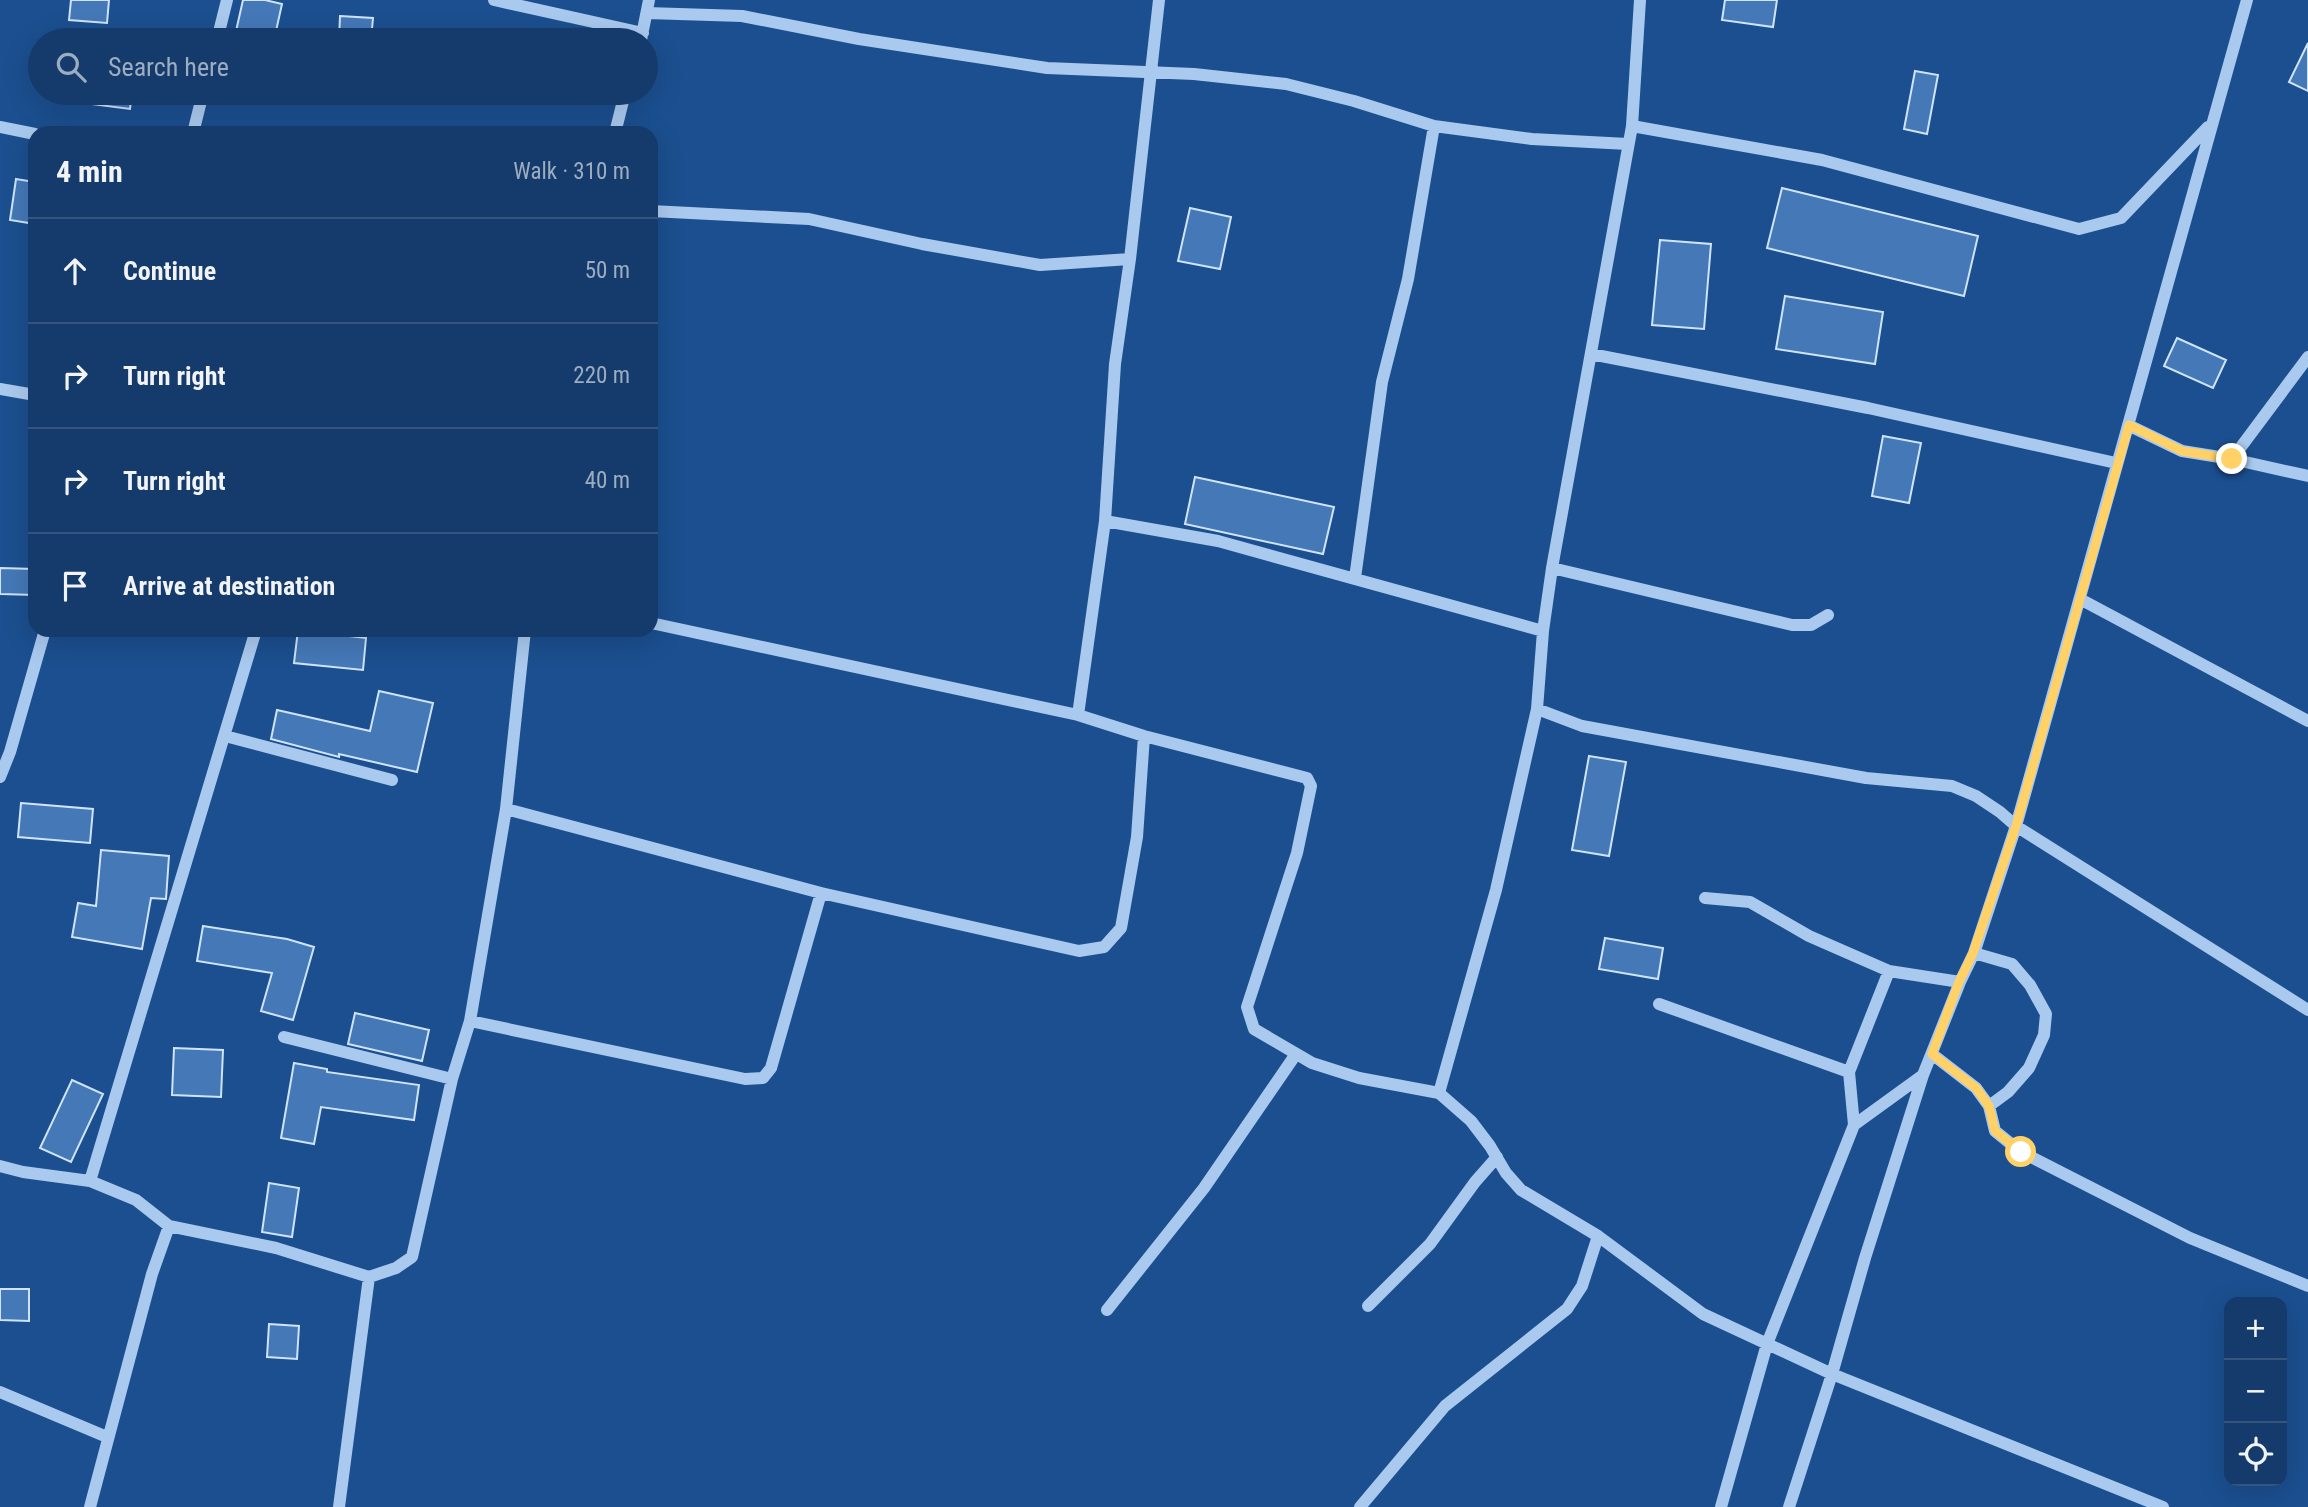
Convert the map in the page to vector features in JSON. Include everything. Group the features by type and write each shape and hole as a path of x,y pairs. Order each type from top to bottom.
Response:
{"street":[{"path":"220,28 227,0"},
{"path":"494,0 606,28"},
{"path":"1078,715 1105,521 1115,364 1130,259 1159,0"},
{"path":"1439,1093 1496,890 1537,709 1543,631 1552,568 1632,125 1640,0"},
{"path":"1789,1507 1923,1075 1973,953 2016,826 2247,0"},
{"path":"644,28 648,6 742,16 859,39 1048,68 1194,74 1286,84 1354,101 1434,126 1532,139 1628,144"},
{"path":"195,126 200,105"},
{"path":"617,126 622,105"},
{"path":"1632,125 1822,160 2079,229 2122,218 2211,124"},
{"path":"1355,578 1382,382 1408,279 1434,126"},
{"path":"0,127 28,133"},
{"path":"658,211 809,219 922,244 1040,265 1130,259"},
{"path":"1591,354 1868,408 2116,463"},
{"path":"2232,459 2308,357"},
{"path":"0,389 28,394"},
{"path":"2129,425 2182,451 2308,476"},
{"path":"1105,521 1218,541 1543,631"},
{"path":"1552,568 1792,625 1811,625 1828,615"},
{"path":"2080,599 2308,720"},
{"path":"658,624 1078,715 1144,736 1307,778 1310,782 1297,853 1247,1007 1254,1029 1312,1063 1359,1078 1439,1093 1471,1121 1506,1173 1521,1190 1598,1236 1703,1314 1832,1374 2163,1507"},
{"path":"0,777 10,752 43,637"},
{"path":"90,1181 254,637"},
{"path":"0,1166 23,1172 90,1181 136,1200 169,1226 276,1248 369,1277 396,1268 412,1257 452,1079 470,1021 506,809 524,637"},
{"path":"1537,709 1582,726 1866,778 1952,786 1976,796 2016,826 2308,1010"},
{"path":"225,736 392,780"},
{"path":"506,809 821,892 1079,951 1104,947 1121,928 1137,837 1144,736"},
{"path":"470,1021 745,1079 763,1078 771,1068 821,892"},
{"path":"1705,898 1750,902 1809,936 1889,971 1959,982"},
{"path":"1973,953 2011,964 2030,985 2046,1014 2044,1035 2029,1068 2007,1092 1989,1106"},
{"path":"1721,1507 1767,1344 1854,1125 1849,1072 1889,971"},
{"path":"1659,1004 1849,1072"},
{"path":"284,1037 452,1079"},
{"path":"1107,1310 1204,1188 1296,1054"},
{"path":"1932,1054 1976,1088 1989,1106 1995,1131 2021,1152 2190,1238 2308,1286"},
{"path":"1854,1125 1923,1075"},
{"path":"1368,1306 1430,1244 1475,1182 1497,1157"},
{"path":"90,1507 152,1274 169,1226"},
{"path":"1360,1507 1445,1406 1567,1309 1582,1286 1598,1236"},
{"path":"339,1507 369,1277"},
{"path":"0,1392 107,1437"}],"building":[{"path":"71,0 109,0 107,23 69,20"},
{"path":"243,0 265,0 282,4 277,28 237,28"},
{"path":"1725,0 1777,0 1773,27 1722,20"},
{"path":"340,16 373,18 372,28 340,28"},
{"path":"2308,43 2308,91 2289,82"},
{"path":"1915,71 1938,75 1927,134 1904,129"},
{"path":"99,105 130,105 130,109"},
{"path":"16,179 28,181 28,223 10,220"},
{"path":"1782,188 1978,236 1964,296 1767,248"},
{"path":"1190,208 1231,217 1220,269 1178,261"},
{"path":"1660,240 1711,244 1704,329 1652,325"},
{"path":"1785,296 1883,312 1875,364 1776,349"},
{"path":"2177,338 2226,360 2213,388 2164,366"},
{"path":"1883,436 1921,443 1909,503 1872,496"},
{"path":"1195,477 1334,507 1323,554 1185,524"},
{"path":"0,568 28,569 28,595 0,594"},
{"path":"297,637 366,638 363,670 294,663"},
{"path":"379,691 433,703 417,772 339,754 339,757 271,739 277,710 370,731"},
{"path":"1589,756 1626,762 1609,856 1572,850"},
{"path":"21,803 93,809 90,843 18,837"},
{"path":"101,850 169,856 166,899 151,898 142,949 72,937 78,903 96,906"},
{"path":"203,926 287,939 314,947 293,1020 261,1011 272,973 197,961"},
{"path":"1605,938 1663,948 1658,979 1599,969"},
{"path":"355,1013 429,1030 422,1061 348,1044"},
{"path":"174,1048 223,1050 221,1097 172,1095"},
{"path":"294,1063 327,1069 327,1072 419,1085 414,1120 321,1107 314,1144 281,1138"},
{"path":"72,1080 103,1094 71,1162 40,1148"},
{"path":"269,1183 299,1188 292,1237 262,1232"},
{"path":"0,1289 29,1289 29,1321 0,1320"},
{"path":"269,1324 299,1326 297,1359 267,1357"}],"route":[{"path":"2021,1152 1995,1131 1989,1106 1976,1088 1932,1054 1973,953 2016,826 2116,463 2129,425 2182,451 2232,459"}]}
